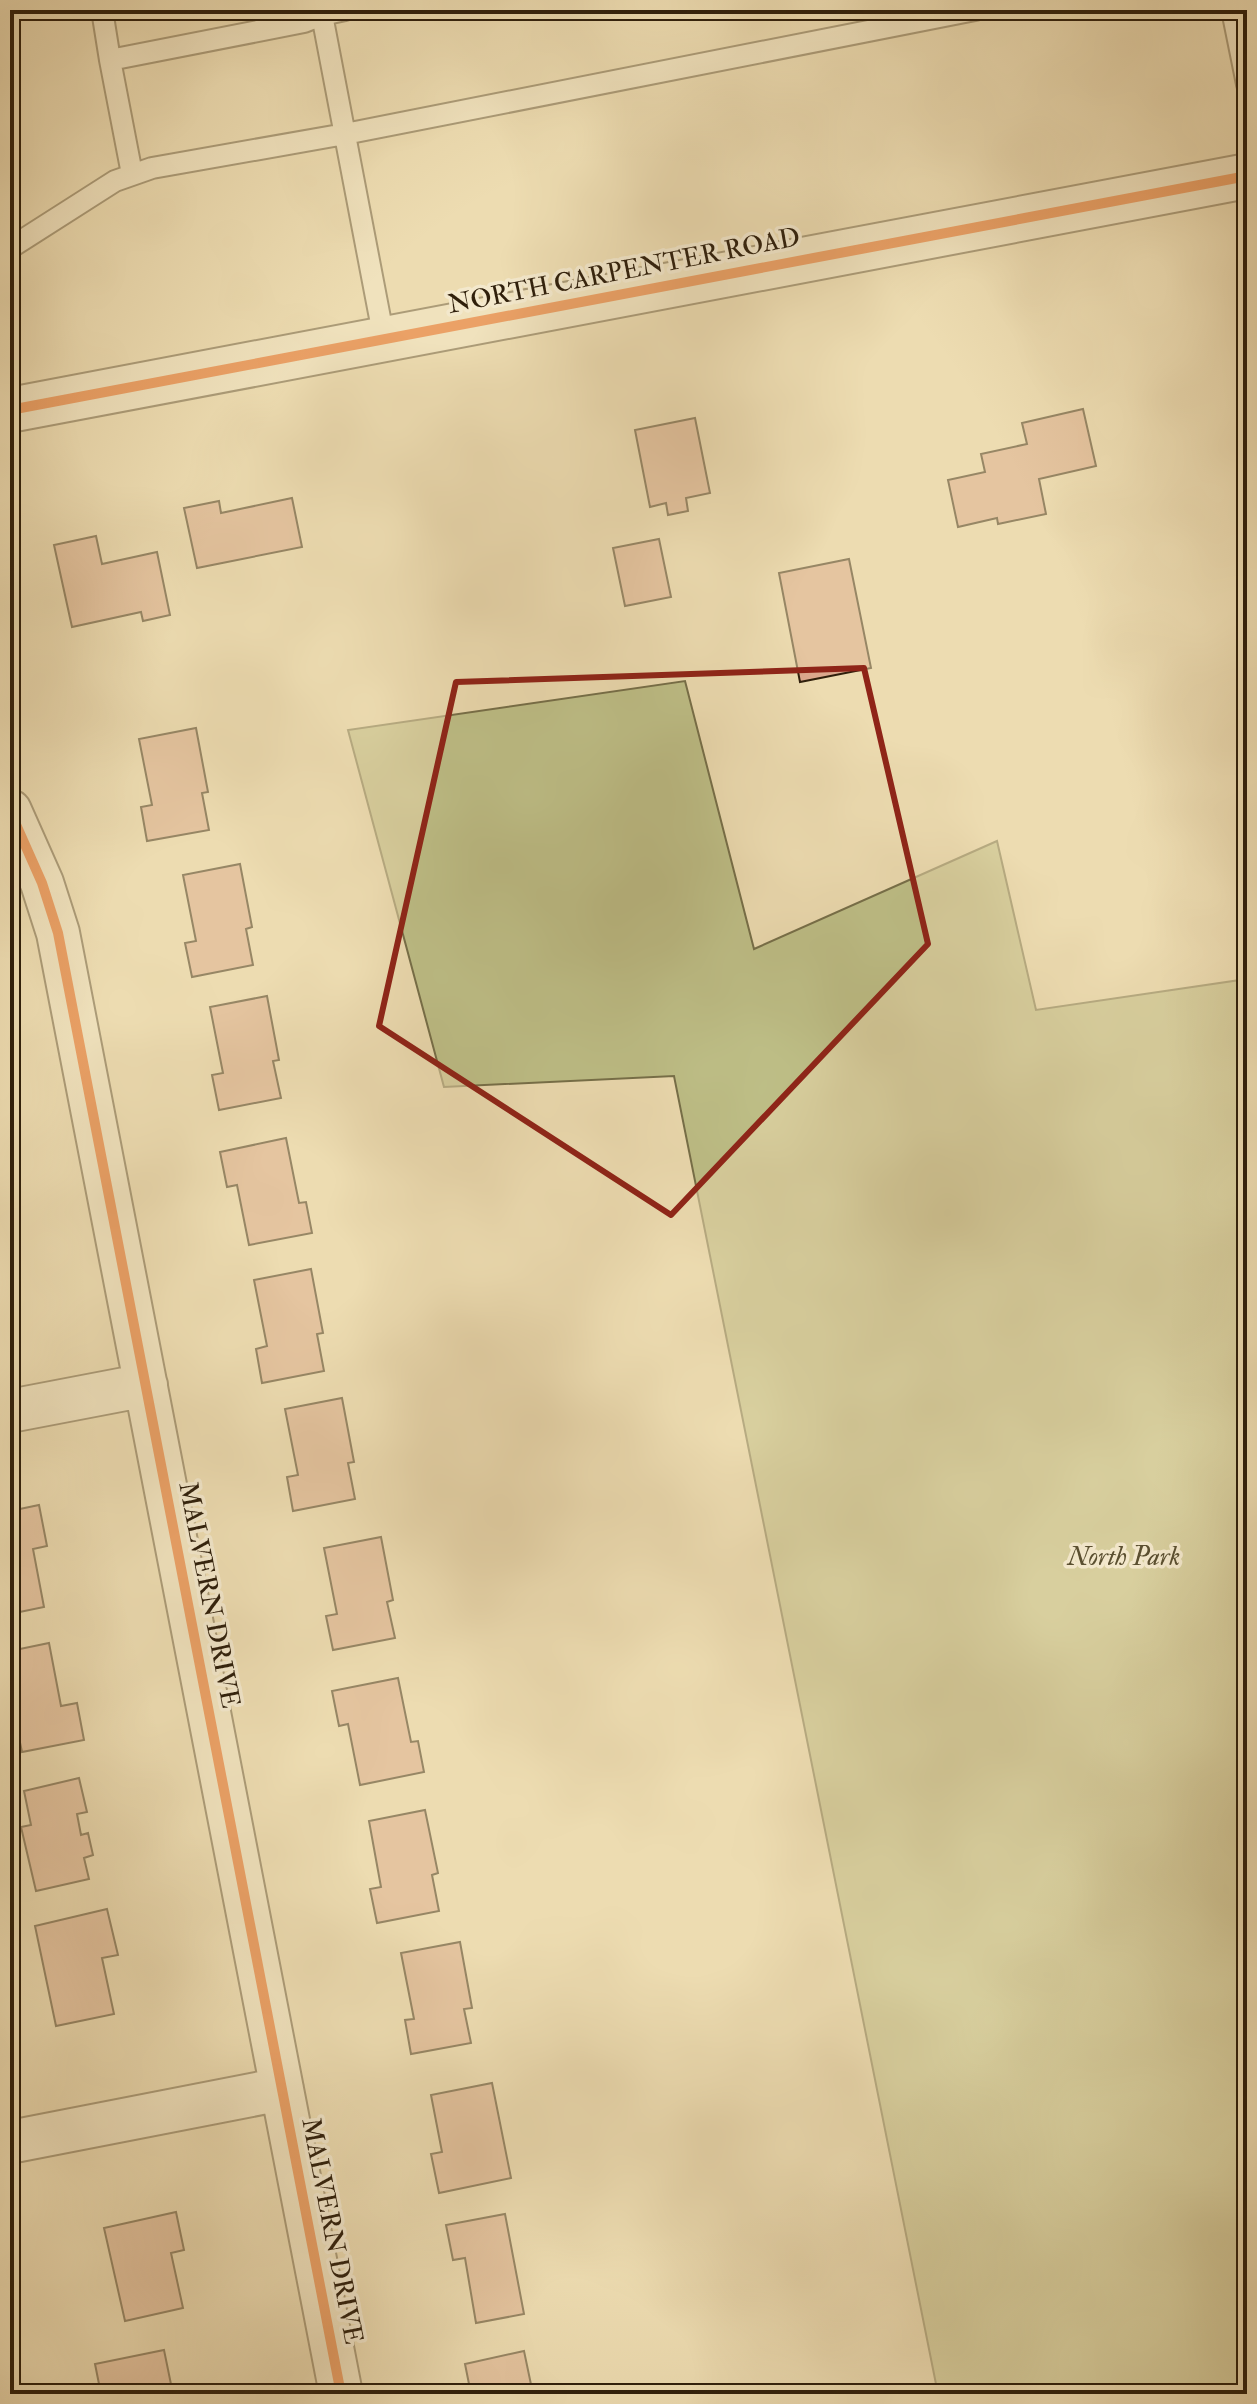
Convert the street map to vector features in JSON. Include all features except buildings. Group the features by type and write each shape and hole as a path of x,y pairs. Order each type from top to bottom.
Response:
{"street":[{"name":"NORTH CARPENTER ROAD","path":"10,410 1247,176"},
{"name":"MALVERN DRIVE","path":"10,811 42,883 58,933 341,2394"},
{"path":"10,1411 146,1385"},
{"path":"10,2142 282,2089"}],"lane":[{"path":"102,10 132,174"},
{"path":"110,60 304,22 318,12 345,10"},
{"path":"10,248 115,181 152,168 345,134 975,10"},
{"path":"1232,10 1247,84"},
{"path":"318,12 384,339"}],"highlighted area":[{"path":"864,668 928,944 671,1215 379,1026 456,682"}],"green space":[{"name":"North Park","path":"685,681 754,949 997,841 1036,1010 1247,979 1247,2394 938,2394 674,1076 444,1087 348,730"}],"cycle path":[{"path":"10,410 1247,176"},
{"path":"10,811 42,883 58,933 341,2394"}]}
